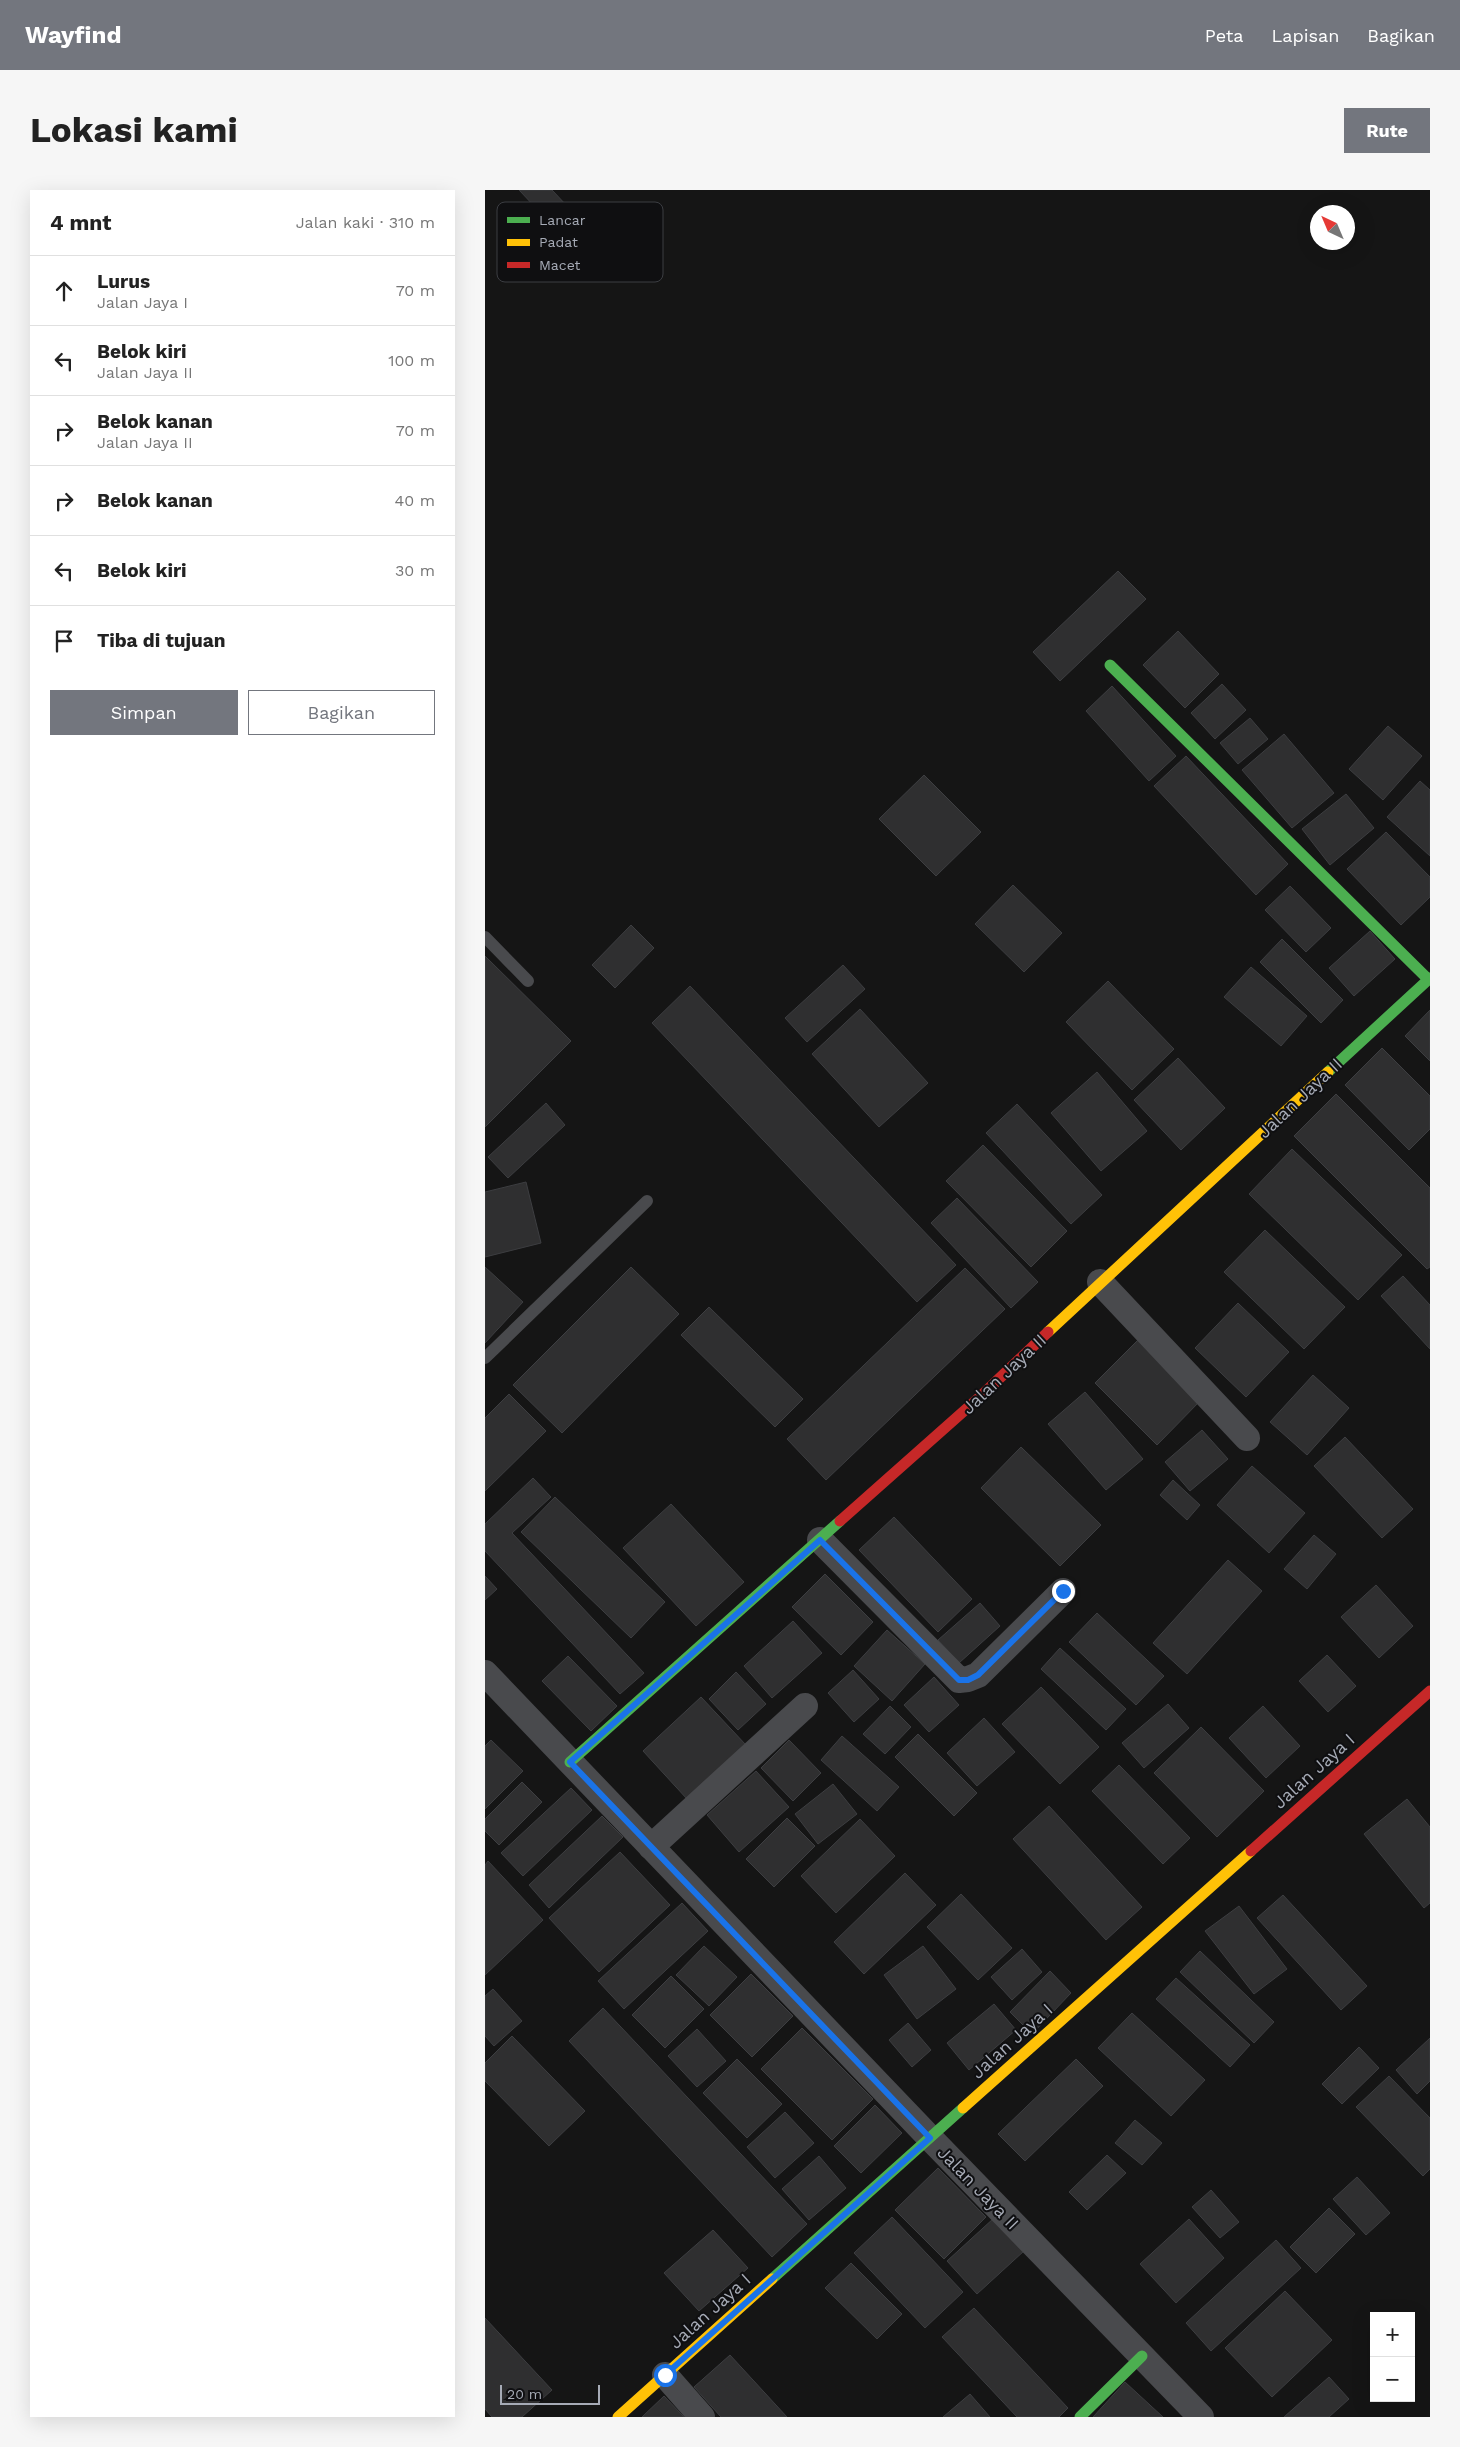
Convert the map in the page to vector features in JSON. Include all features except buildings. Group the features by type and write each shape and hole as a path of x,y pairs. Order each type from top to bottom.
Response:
{"street":[{"path":"1110,665 1429,979"},
{"name":"Jalan Jaya II","path":"570,1762 982,1395 1100,1282 1429,979"},
{"path":"1100,1282 1247,1438"},
{"path":"820,1540 959,1680 968,1680 978,1675 1063,1591"},
{"name":"Jalan Jaya II","path":"485,1673 930,2138 1201,2417"},
{"name":"Jalan Jaya I","path":"618,2417 1430,1692"},
{"path":"651,1847 805,1706"},
{"path":"1080,2417 1142,2356"},
{"path":"665,2375 702,2417"}],"lane":[{"path":"485,937 528,981"},
{"path":"485,1358 647,1201"}],"traffic: fast":[{"path":"1110,665 1429,980"},
{"path":"1328,1072 1430,978"},
{"path":"570,1762 840,1521"},
{"path":"772,2279 963,2108"},
{"path":"1080,2417 1142,2356"}],"traffic: slow":[{"path":"1048,1332 1328,1072"},
{"path":"963,2108 1251,1851"},
{"path":"618,2417 772,2279"}],"traffic: jam":[{"path":"840,1521 982,1395 1048,1332"},
{"path":"1251,1851 1430,1691"}],"route":[{"path":"665,2375 930,2138 570,1762 820,1540 959,1680 968,1680 978,1675 1063,1591"}]}
